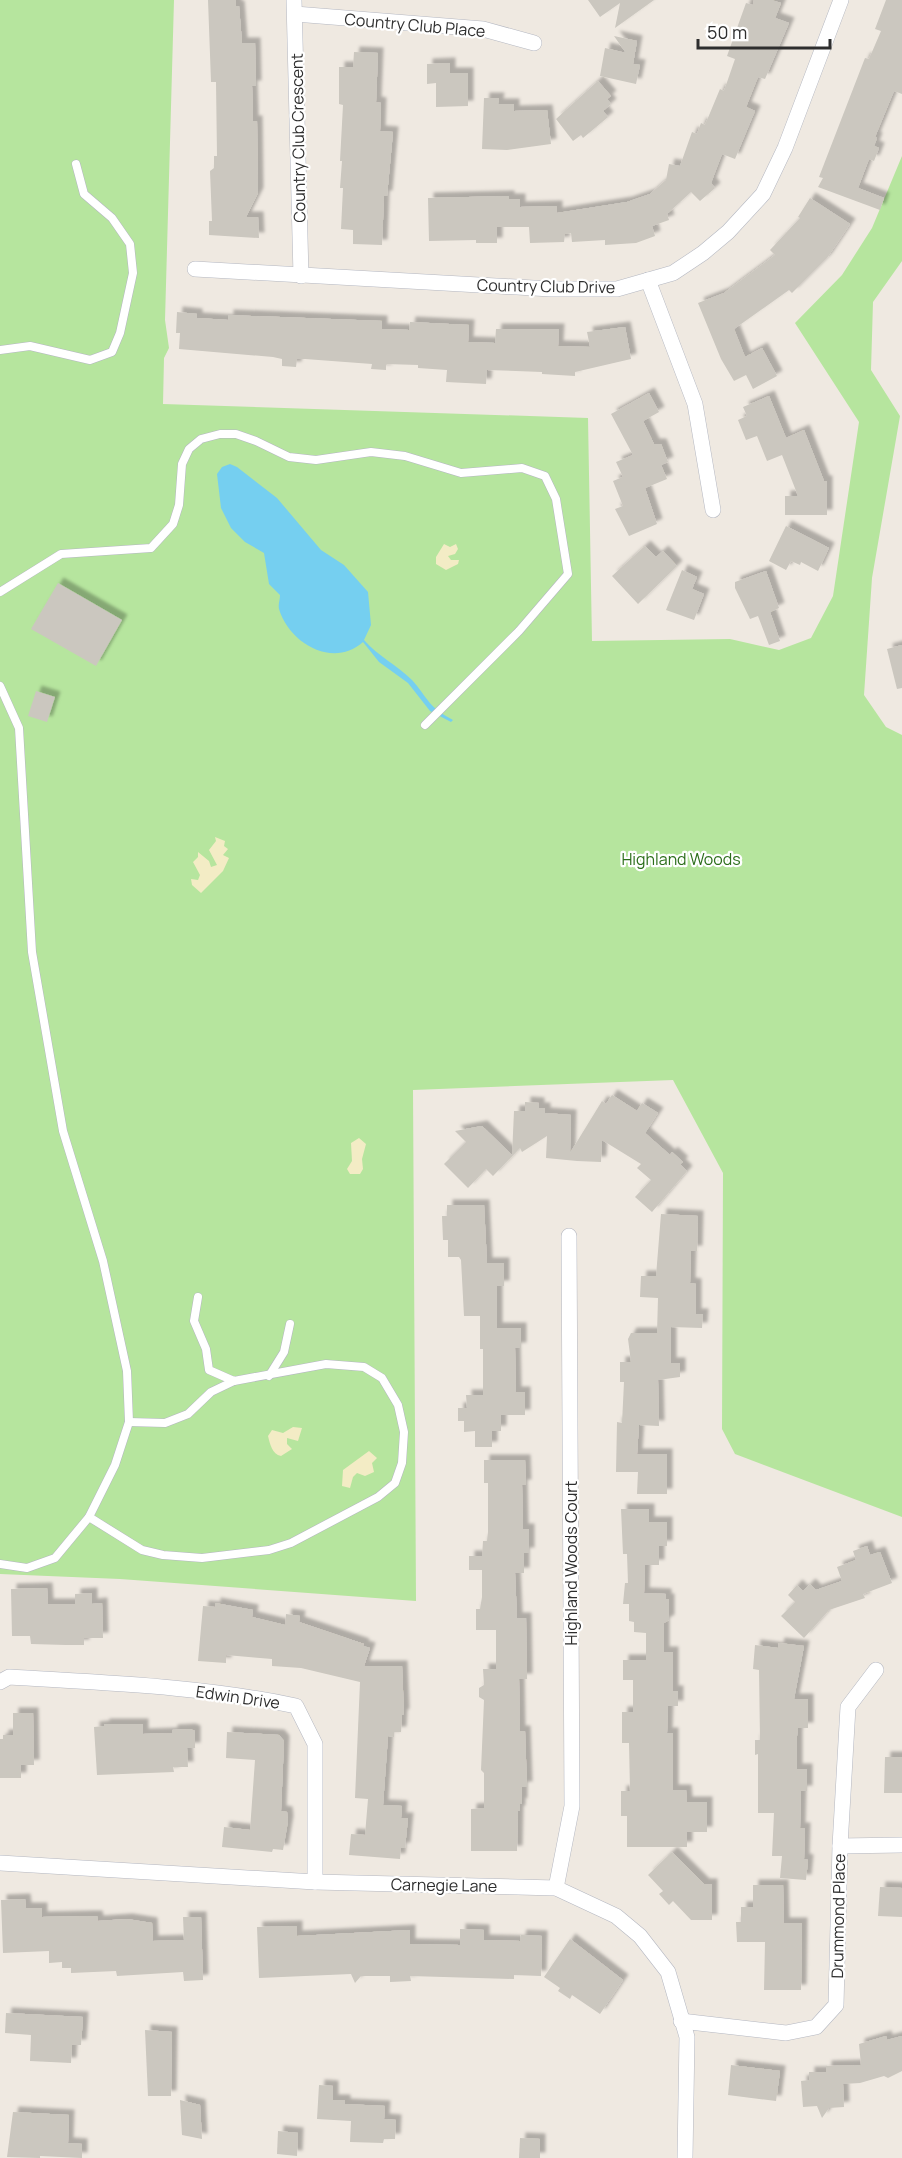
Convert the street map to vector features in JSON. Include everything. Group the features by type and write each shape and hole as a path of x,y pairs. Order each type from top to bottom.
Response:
{"street":[{"name":"Country Club Drive","path":"195,269 551,289 617,289 673,273 703,253 747,213 763,194 785,148 840,0"},
{"name":"Country Club Place","path":"294,7 483,29 534,43"},
{"name":"Country Club Crescent","path":"294,7 302,276"},
{"path":"648,280 695,404 714,510"},
{"name":"Highland Woods Court","path":"555,1888 572,1806 569,1236"},
{"name":"Drummond Place","path":"681,2021 786,2033 816,2027 836,2005 840,1846 849,1707 876,1670"},
{"name":"Edwin Drive","path":"0,1682 9,1677 124,1684 241,1694 296,1706 315,1744 315,1882"},
{"path":"840,1846 902,1845"},
{"name":"Carnegie Lane","path":"0,1863 315,1882 555,1888 616,1916 640,1936 668,1972 687,2037 685,2158"}],"lane":[{"path":"0,350 30,346 90,360 112,352 120,333 134,273 130,244 112,218 84,194 76,164"},
{"path":"0,591 61,554 151,548 173,524 179,505 182,464 189,448 201,439 219,434 236,434 289,457 315,460 371,452 405,456 461,473 522,468 544,476 556,499 568,574 533,616 425,724"},
{"path":"0,686 19,728 32,952 63,1131 103,1261 127,1371 129,1422 116,1465 89,1517 55,1558 27,1568 0,1564"},
{"path":"198,1297 194,1322 206,1349 209,1370 234,1381"},
{"path":"269,1376 284,1352 290,1324"},
{"path":"89,1517 142,1550 173,1557 202,1558 269,1550 291,1543 378,1497 395,1483 402,1463 404,1432 398,1406 382,1378 364,1367 326,1364 234,1381 211,1392 188,1414 165,1423 129,1422"}],"green space":[{"name":"Highland Woods","path":"0,0 174,0 165,320 169,348 164,358 163,404 588,418 592,641 730,639 779,650 811,638 833,596 859,422 795,323 842,275 872,228 902,156 902,261 873,302 871,370 900,416 872,578 864,695 886,727 902,735 902,1517 735,1454 722,1429 723,1173 673,1080 413,1090 416,1601 120,1579 0,1574"}],"sand":[{"path":"444,544 450,547 456,544 458,549 455,554 448,556 451,560 459,560 458,564 446,570 436,564 436,557"},
{"path":"215,837 225,841 224,846 228,849 223,855 229,858 223,871 201,893 192,885 191,879 198,880 200,875 193,862 198,857 198,852 209,861 211,867 217,865 209,850 216,841"},
{"path":"359,1138 366,1144 362,1159 363,1169 360,1174 350,1174 347,1169 352,1161 351,1143"},
{"path":"293,1427 302,1428 298,1441 287,1438 287,1444 292,1449 281,1456 278,1455 272,1448 268,1436 272,1430 283,1433"},
{"path":"369,1451 377,1458 372,1463 374,1472 365,1476 357,1473 353,1477 350,1488 342,1486 343,1470"}],"water":[{"path":"230,464 277,498 321,550 344,565 368,592 371,625 364,640 412,680 433,706 453,720 451,722 430,711 408,683 379,662 363,642 351,650 339,653 326,652 302,642 292,632 279,609 280,595 269,584 264,553 245,542 231,528 221,508 217,474 222,467"}],"building":[{"path":"208,0 236,0 236,6 239,6 242,43 255,43 256,86 252,86 253,121 257,121 258,193 246,217 258,217 259,238 209,235 209,221 212,221 210,171 214,168 214,156 217,156 216,82 211,82"},
{"path":"588,0 654,0 615,28 620,3 600,17"},
{"path":"754,0 771,0 781,3 775,18 789,23 765,79 758,77 746,107 755,111 735,159 722,154 711,183 715,188 700,201 691,192 667,214 669,220 652,226 655,236 636,243 605,245 605,240 572,242 571,233 565,234 564,242 530,243 529,227 497,227 497,243 476,243 476,240 429,241 428,198 509,196 509,199 520,199 520,207 557,206 557,213 627,202 650,194 666,180 669,164 680,166 692,132 697,134 701,123 705,125 720,89 724,91 735,59 727,56 746,3 753,5"},
{"path":"886,0 902,0 902,94 894,91 875,137 877,138 874,146 879,148 874,161 869,159 858,188 884,198 880,210 818,187 823,178 819,177 865,58 869,59 881,31 875,29"},
{"path":"614,36 637,41 633,64 640,65 636,84 600,76 605,48 626,53"},
{"path":"354,52 378,53 376,102 381,103 380,131 393,132 387,196 384,196 382,245 353,244 353,230 341,229 343,188 340,188 342,161 340,161 343,105 339,104 339,67 353,67"},
{"path":"450,63 450,73 468,73 468,106 436,107 436,83 427,84 427,64"},
{"path":"598,81 611,96 607,99 611,104 603,111 608,117 583,138 581,135 573,141 556,119"},
{"path":"484,98 499,98 498,104 514,104 514,111 547,110 551,144 507,150 482,149"},
{"path":"810,198 850,224 827,258 792,293 789,290 734,329 745,357 762,348 777,376 753,389 746,375 734,381 721,359 698,303 724,293 775,255 770,250 800,218 798,217"},
{"path":"177,312 197,314 197,318 228,320 228,315 382,321 382,329 409,330 410,322 469,325 468,342 495,343 496,329 559,329 558,346 590,347 587,332 625,327 631,359 575,372 575,376 487,370 486,384 446,382 447,370 418,368 418,365 386,364 386,370 371,369 372,364 297,359 296,367 282,366 282,359 273,357 179,349 180,333 176,333"},
{"path":"649,393 659,412 643,421 654,444 661,444 668,462 661,465 667,479 645,488 657,524 629,536 615,509 623,506 613,481 623,477 616,462 633,455 611,414"},
{"path":"769,396 786,438 804,430 824,481 827,481 827,515 785,515 785,496 798,496 782,455 767,461 757,436 746,440 738,420 747,416 743,407"},
{"path":"786,526 829,548 818,571 801,562 800,565 791,561 786,570 769,561"},
{"path":"645,546 656,557 663,551 677,566 638,604 612,576"},
{"path":"682,570 697,577 692,589 704,594 694,620 666,610"},
{"path":"766,571 779,608 770,612 780,641 769,645 758,616 750,619 735,588 735,582"},
{"path":"58,583 122,620 96,666 31,629"},
{"path":"902,645 902,688 897,689 887,649"},
{"path":"36,691 55,697 47,722 28,716"},
{"path":"612,1095 637,1111 642,1103 658,1113 645,1133 670,1155 672,1152 683,1162 680,1164 687,1171 652,1212 635,1197 651,1180 637,1168 641,1164 602,1140 601,1162 577,1161 546,1158 547,1136 522,1152 520,1148 493,1176 486,1169 468,1188 444,1164 466,1142 455,1131 482,1126 512,1155 514,1111 525,1111 525,1102 539,1103 539,1108 545,1108 545,1113 571,1115 570,1153 602,1101 606,1104"},
{"path":"447,1205 484,1205 487,1263 504,1263 504,1286 497,1286 497,1328 521,1328 521,1348 515,1348 516,1392 525,1392 525,1415 501,1415 501,1431 492,1431 492,1447 475,1447 475,1431 464,1432 464,1421 458,1421 458,1408 467,1408 466,1395 483,1395 483,1349 480,1349 480,1316 464,1316 461,1260 459,1257 448,1257 448,1240 443,1240 442,1216 447,1216"},
{"path":"661,1214 698,1216 697,1251 691,1251 690,1283 696,1284 696,1314 703,1314 702,1328 671,1327 671,1363 680,1363 680,1377 658,1380 659,1426 639,1425 637,1454 667,1454 667,1494 637,1494 638,1472 616,1472 617,1422 622,1423 624,1382 620,1382 620,1362 631,1362 628,1339 631,1333 657,1333 658,1298 640,1297 641,1276 656,1276"},
{"path":"484,1460 525,1460 526,1485 522,1485 523,1529 529,1529 529,1553 524,1553 524,1573 515,1573 517,1618 526,1618 527,1679 519,1679 520,1731 525,1731 527,1787 522,1787 522,1804 520,1803 520,1811 518,1811 517,1851 471,1851 471,1809 484,1808 484,1773 481,1770 484,1700 479,1697 479,1688 484,1685 483,1669 496,1669 496,1630 476,1630 476,1609 480,1609 482,1597 482,1570 469,1570 469,1556 482,1556 483,1541 487,1541 488,1483 484,1483"},
{"path":"621,1509 649,1509 649,1522 667,1522 667,1546 659,1546 659,1565 645,1565 644,1593 666,1594 666,1599 669,1599 669,1620 664,1623 664,1652 673,1652 673,1691 678,1691 678,1706 668,1706 667,1733 673,1733 673,1790 686,1790 687,1802 707,1802 707,1832 687,1832 687,1847 627,1847 627,1816 621,1816 621,1791 630,1791 629,1743 622,1743 622,1712 633,1712 633,1680 623,1680 623,1660 646,1660 646,1633 634,1632 634,1622 629,1621 629,1604 623,1604 625,1583 628,1583 627,1554 623,1554"},
{"path":"867,1546 870,1555 880,1552 892,1583 863,1594 865,1598 829,1610 804,1638 781,1616 795,1602 788,1595 797,1585 803,1591 810,1584 816,1590 842,1581 837,1567 856,1560 853,1551"},
{"path":"47,1588 48,1604 75,1604 75,1594 92,1593 92,1604 102,1603 103,1638 84,1638 84,1645 66,1645 31,1644 30,1636 12,1636 11,1589"},
{"path":"215,1603 253,1610 252,1617 285,1625 286,1614 300,1616 299,1622 370,1648 364,1666 402,1666 404,1714 402,1715 401,1732 394,1732 394,1737 388,1736 383,1805 402,1806 401,1818 408,1818 405,1848 401,1848 400,1859 349,1855 351,1834 365,1835 368,1799 355,1798 360,1682 301,1668 272,1666 272,1659 226,1655 226,1663 198,1661 203,1606 215,1607"},
{"path":"779,1643 804,1646 794,1699 808,1699 808,1728 798,1728 797,1736 797,1769 807,1769 807,1791 801,1791 800,1828 805,1828 804,1859 808,1860 806,1880 780,1878 782,1856 772,1856 774,1813 758,1813 758,1754 755,1755 755,1740 760,1740 759,1670 753,1669 755,1645 778,1648"},
{"path":"13,1713 33,1713 34,1765 21,1765 21,1778 0,1778 0,1739 3,1739 3,1735 13,1735"},
{"path":"104,1724 143,1724 143,1734 172,1733 172,1730 195,1731 195,1748 187,1748 188,1767 173,1767 174,1772 97,1775 94,1727 104,1726"},
{"path":"227,1732 279,1735 284,1741 281,1811 287,1812 288,1821 283,1850 273,1849 272,1852 222,1847 224,1827 250,1830 255,1760 226,1758"},
{"path":"885,1757 902,1757 902,1793 884,1793"},
{"path":"672,1852 704,1884 712,1884 712,1920 691,1920 673,1901 669,1905 659,1894 663,1891 648,1875"},
{"path":"753,1885 783,1885 784,1923 802,1923 801,1990 764,1990 765,1942 737,1942 736,1922 741,1922 741,1907 753,1907"},
{"path":"880,1887 902,1888 902,1917 878,1916"},
{"path":"25,1899 26,1908 42,1908 42,1917 97,1916 98,1921 127,1919 152,1923 153,1941 184,1940 183,1917 201,1917 203,1980 184,1981 183,1972 117,1976 116,1971 71,1973 71,1968 62,1968 62,1962 49,1963 49,1951 3,1953 1,1900"},
{"path":"297,1926 297,1936 410,1930 410,1944 460,1945 460,1929 484,1930 484,1940 520,1941 521,1935 542,1936 541,1976 514,1975 514,1979 410,1976 411,1981 390,1982 390,1976 361,1976 355,1983 351,1974 259,1978 257,1927"},
{"path":"570,1939 623,1980 600,2014 572,1995 570,1999 558,1991 560,1988 544,1977"},
{"path":"6,2013 83,2017 81,2045 72,2045 71,2063 30,2061 31,2035 5,2033"},
{"path":"145,2030 172,2032 171,2096 148,2096"},
{"path":"886,2036 887,2040 902,2036 902,2071 888,2078 884,2076 860,2083 843,2084 844,2107 829,2108 822,2118 817,2106 803,2107 801,2081 809,2080 809,2072 826,2072 826,2066 861,2065 859,2044"},
{"path":"731,2065 780,2071 776,2101 728,2095"},
{"path":"319,2085 333,2086 333,2100 345,2100 345,2104 385,2106 384,2119 396,2120 395,2139 384,2139 383,2143 350,2142 351,2121 317,2119"},
{"path":"180,2100 200,2105 202,2139 182,2135"},
{"path":"13,2112 69,2115 68,2143 82,2144 82,2158 7,2157"},
{"path":"278,2131 298,2133 297,2156 277,2154"},
{"path":"520,2138 540,2139 540,2158 519,2158"}]}
